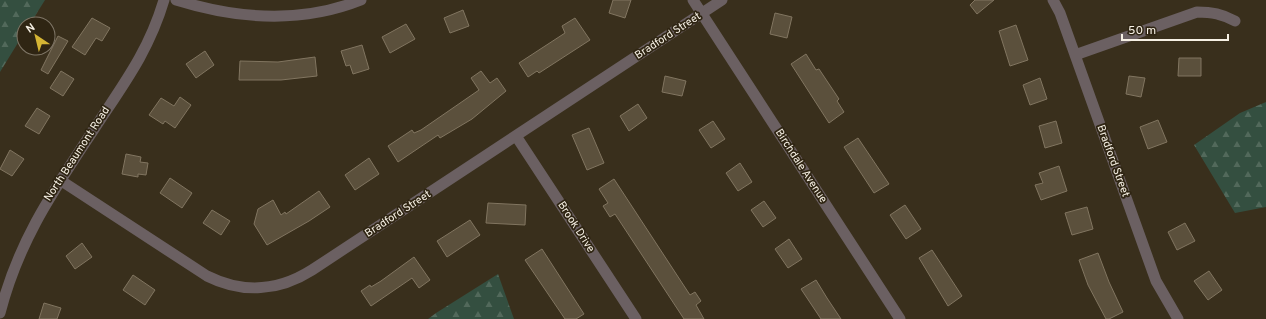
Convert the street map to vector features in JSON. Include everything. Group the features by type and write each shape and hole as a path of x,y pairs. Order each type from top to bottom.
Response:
{"street":[{"name":"North Beaumont Road","path":"0,313 16,261 31,229 60,180 141,57 154,29 164,0"},
{"path":"176,0 230,14 260,17 314,14 344,7 361,0"},
{"name":"Birchdale Avenue","path":"693,0 900,319"},
{"name":"Bradford Street","path":"60,180 207,276 232,286 252,289 271,288 290,282 312,270 722,0"},
{"name":"Bradford Street","path":"1053,0 1060,13 1156,281 1178,319"},
{"path":"1075,55 1197,12 1222,14 1235,22"},
{"name":"Brook Drive","path":"516,136 636,319"}],"green space":[{"path":"0,0 45,0 35,16 16,16 16,46 0,72"},
{"path":"1266,102 1266,207 1235,213 1194,145 1240,113"},
{"path":"498,274 514,319 428,319 436,313"}],"building":[{"path":"613,0 631,0 625,18 609,13"},
{"path":"975,0 994,0 977,14 970,5"},
{"path":"463,10 469,26 450,33 444,18"},
{"path":"775,13 792,17 787,38 770,34"},
{"path":"92,18 110,28 102,41 96,38 85,55 72,47"},
{"path":"575,18 590,40 539,73 537,71 528,77 519,63 565,33 562,26"},
{"path":"406,24 415,39 390,53 382,37"},
{"path":"1016,25 1028,60 1010,66 999,31"},
{"path":"58,36 68,41 48,74 41,70 48,56 56,56 56,40"},
{"path":"362,45 369,69 353,74 350,65 346,66 341,51"},
{"path":"205,51 214,65 196,78 186,64"},
{"path":"806,54 816,70 819,69 839,99 837,101 844,112 829,123 791,64"},
{"path":"315,57 317,76 281,80 239,80 240,61 278,62"},
{"path":"1179,58 1201,58 1201,76 1178,76"},
{"path":"61,71 74,79 63,96 50,88"},
{"path":"481,71 490,83 497,78 506,91 472,119 440,138 438,135 398,162 388,146 412,130 414,133 421,130 479,90 471,78"},
{"path":"665,76 686,81 682,96 662,92"},
{"path":"1129,76 1145,78 1141,97 1126,94"},
{"path":"1040,78 1047,99 1030,105 1023,85"},
{"path":"180,97 191,105 175,128 165,121 163,124 149,115 161,98 174,106"},
{"path":"638,104 647,118 629,131 620,116"},
{"path":"37,108 50,116 39,134 25,126"},
{"path":"1158,120 1167,142 1148,149 1140,127"},
{"path":"713,121 725,139 711,148 699,130"},
{"path":"1056,121 1062,143 1045,148 1039,126"},
{"path":"589,128 604,163 587,170 572,135"},
{"path":"858,138 889,184 874,193 844,147"},
{"path":"10,150 24,159 12,176 0,169"},
{"path":"126,154 141,157 140,162 148,163 146,175 138,174 138,177 122,174"},
{"path":"369,158 379,174 355,190 345,175"},
{"path":"740,163 752,182 738,191 726,173"},
{"path":"1059,166 1067,191 1041,200 1035,185 1043,183 1039,173"},
{"path":"170,178 192,193 182,208 160,193"},
{"path":"614,179 690,295 695,292 701,301 696,305 704,319 684,319 615,214 610,217 603,206 608,203 599,189"},
{"path":"319,191 330,207 267,245 254,224 258,209 273,200 281,215 285,212 286,214"},
{"path":"764,201 776,218 763,227 751,210"},
{"path":"488,203 526,205 525,225 486,223"},
{"path":"905,205 921,229 906,239 890,215"},
{"path":"1087,207 1093,229 1072,235 1065,213"},
{"path":"212,210 230,221 221,235 203,223"},
{"path":"470,220 480,235 447,257 437,241"},
{"path":"1185,223 1195,241 1177,250 1168,232"},
{"path":"789,239 802,259 788,268 775,249"},
{"path":"82,243 92,257 75,269 66,256"},
{"path":"542,249 584,314 576,319 565,319 525,260"},
{"path":"932,250 962,296 948,306 919,258"},
{"path":"1098,253 1123,312 1109,319 1106,319 1088,285 1079,260"},
{"path":"414,257 430,280 419,288 412,278 371,306 361,291 370,285 371,287 381,281"},
{"path":"1209,271 1222,290 1208,300 1194,281"},
{"path":"133,275 155,290 145,305 123,290"},
{"path":"816,280 841,319 821,319 801,289"},
{"path":"44,303 61,308 57,319 39,319"}]}
